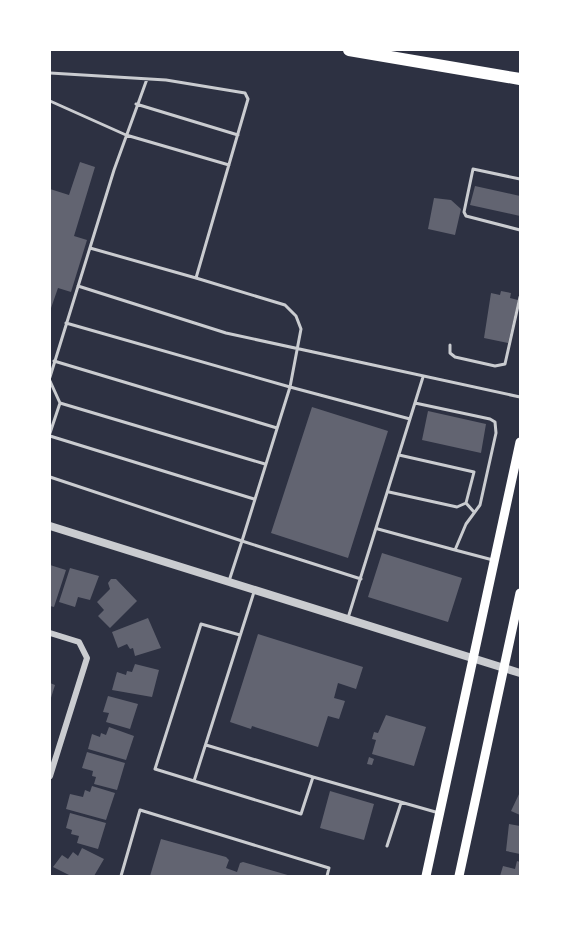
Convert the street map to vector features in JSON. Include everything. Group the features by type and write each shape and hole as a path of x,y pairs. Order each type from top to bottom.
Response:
{"highway":[{"path":"349,50 520,80"}],"main road":[{"path":"426,876 520,442"},
{"path":"459,876 520,593"}],"street":[{"path":"50,526 520,673"},
{"path":"50,633 79,642 87,658 50,776"}],"lane":[{"path":"50,73 148,78 245,93 248,99 196,278"},
{"path":"50,377 136,104 148,78"},
{"path":"50,102 126,135 229,165"},
{"path":"136,104 238,135"},
{"path":"520,178 473,169 464,212 466,216 520,230"},
{"path":"90,248 285,305 296,316 301,329 290,387 229,582"},
{"path":"78,286 226,333 520,397"},
{"path":"450,345 450,353 455,357 495,366 505,364 520,297"},
{"path":"66,323 410,419"},
{"path":"54,360 277,428"},
{"path":"348,620 378,529 423,376"},
{"path":"50,381 60,404 50,435 255,499"},
{"path":"415,403 490,418 495,422 496,433 480,505 460,536 455,550"},
{"path":"60,404 266,464"},
{"path":"389,492 458,507 466,503 474,472 399,455"},
{"path":"50,477 361,579"},
{"path":"466,503 474,512"},
{"path":"378,529 495,560"},
{"path":"194,781 255,590"},
{"path":"240,635 201,624 155,769 301,814 313,777"},
{"path":"205,745 440,814"},
{"path":"387,846 401,802"},
{"path":"121,876 140,810 329,868 327,876"}],"building":[{"path":"80,162 95,167 74,236 87,240 71,292 58,288 50,311 50,189 69,195"},
{"path":"475,186 520,196 520,216 470,205"},
{"path":"434,198 451,200 461,209 455,235 428,229"},
{"path":"501,291 511,293 510,298 518,300 508,343 484,338 491,293 500,295"},
{"path":"312,407 388,431 348,558 271,533"},
{"path":"428,411 486,424 481,453 422,440"},
{"path":"382,553 462,578 448,622 368,597"},
{"path":"50,565 66,570 54,607 50,606"},
{"path":"70,568 99,576 90,600 78,597 75,607 59,602"},
{"path":"111,579 116,579 137,601 110,628 98,616 104,610 97,602 110,589 108,583"},
{"path":"148,618 161,648 135,656 133,648 130,649 127,644 118,648 112,632"},
{"path":"258,634 363,667 356,689 338,683 334,698 345,701 339,719 328,716 318,747 252,726 251,729 230,722"},
{"path":"135,664 159,670 152,697 112,690 117,672 126,675 127,671 132,672"},
{"path":"50,683 55,685 50,701"},
{"path":"108,696 138,704 130,729 106,722 109,713 103,712"},
{"path":"386,715 426,727 414,766 372,754 376,740 372,739 374,732 378,733"},
{"path":"109,727 134,736 126,760 88,749 92,734 100,737 101,733 106,735"},
{"path":"87,752 125,763 117,790 94,784 96,777 92,776 93,771 82,768"},
{"path":"369,757 374,759 372,765 367,764"},
{"path":"92,786 115,793 106,820 66,809 70,794 83,797 85,790 90,792"},
{"path":"330,791 374,804 364,840 320,828"},
{"path":"520,792 520,815 511,811"},
{"path":"70,813 106,823 98,849 77,843 79,836 71,834 72,830 66,828"},
{"path":"509,824 520,826 520,854 506,851"},
{"path":"161,839 226,857 229,860 226,868 237,872 240,863 243,862 291,876 150,876"},
{"path":"82,848 104,859 94,876 71,876 53,867 62,855 68,859 73,852 78,856"},
{"path":"517,861 520,862 520,876 500,876 503,866 515,869"}]}
